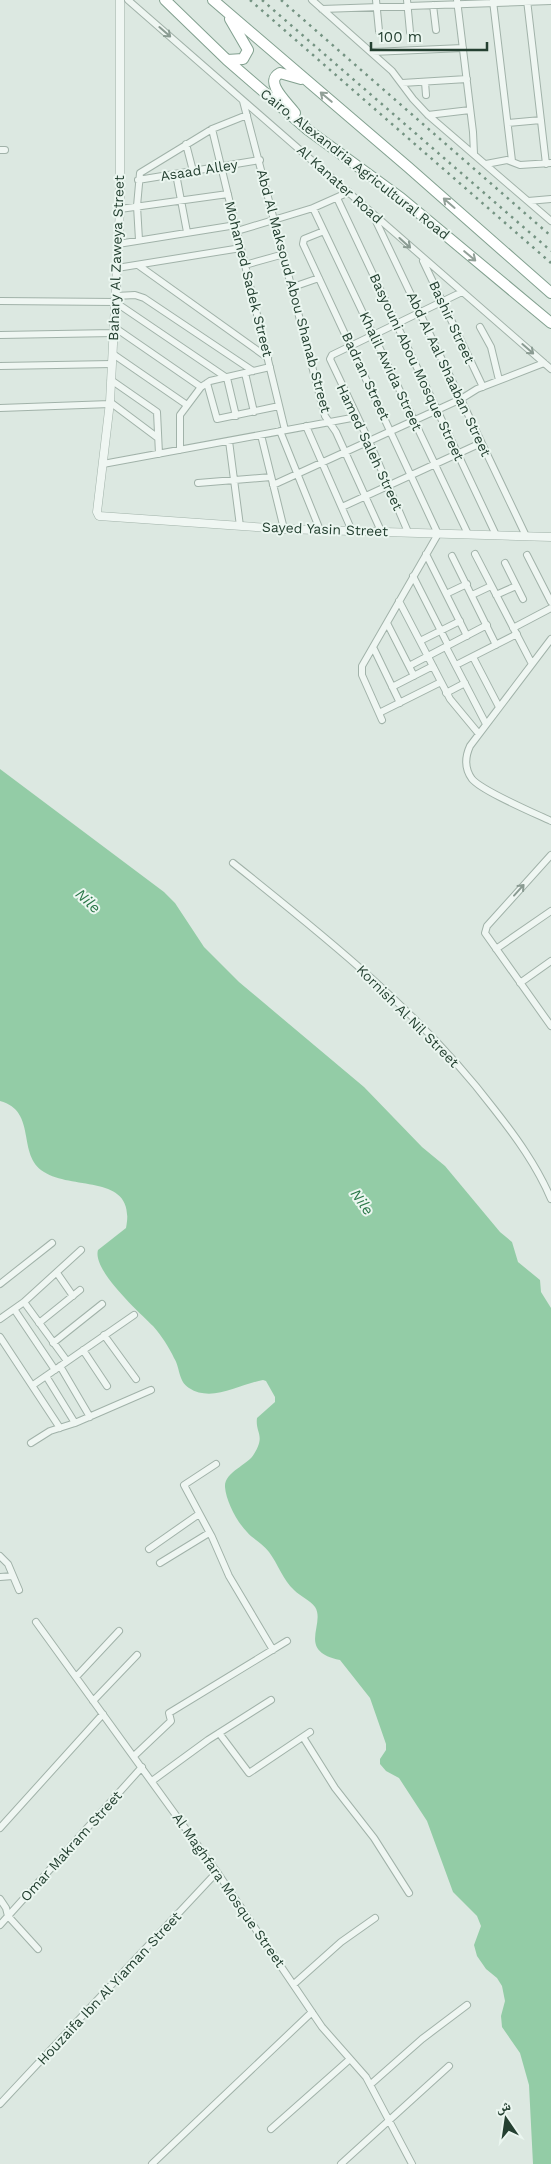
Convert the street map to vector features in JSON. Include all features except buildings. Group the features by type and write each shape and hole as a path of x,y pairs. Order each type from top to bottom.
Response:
{"highway":[{"name":"Cairo, Alexandria Agricultural Road","path":"165,0 226,60 308,130 401,198 551,323"},
{"name":"Cairo, Alexandria Agricultural Road","path":"213,0 408,167 551,293"},
{"path":"225,10 248,50 243,59 226,60"},
{"path":"307,81 284,73 277,74 273,81 276,88 308,130"}],"street":[{"name":"Bahary Al Zaweya Street","path":"99,516 97,512 110,403 120,208 120,0"},
{"name":"Al Kanater Road","path":"128,0 551,369"},
{"path":"312,0 372,52 402,83 413,100 428,115 551,221"},
{"path":"486,164 502,160 512,161 520,165 549,163 541,120 527,1"},
{"path":"322,9 377,3 434,5 458,2 551,1"},
{"path":"458,2 474,154"},
{"path":"493,2 512,161"},
{"path":"377,3 379,31"},
{"path":"407,3 410,32"},
{"path":"434,5 436,30"},
{"path":"372,52 463,48"},
{"path":"402,83 467,79"},
{"path":"425,82 426,95"},
{"name":"Abd Al Maksoud Abou Shanab Street","path":"243,100 328,422 336,432 381,531"},
{"path":"428,115 470,110"},
{"path":"140,240 137,206 138,180 143,171 212,129 247,115"},
{"path":"508,123 541,120"},
{"name":"Mohamed Sadek Street","path":"212,129 280,406 282,431 320,530"},
{"path":"186,144 193,171"},
{"name":"Asaad Alley","path":"138,180 260,160"},
{"path":"176,174 187,232"},
{"path":"118,244 187,232 236,228 276,221 313,208 349,192"},
{"path":"120,208 228,194"},
{"name":"Basyouni Abou Mosque Street","path":"337,198 496,535"},
{"path":"528,201 551,199"},
{"name":"Khalil Awida Street","path":"313,208 468,534"},
{"name":"Abd Al Aal Shaaban Street","path":"372,213 526,536"},
{"name":"Badran Street","path":"324,230 304,239 303,242 438,534"},
{"path":"117,268 241,248"},
{"path":"245,265 284,254"},
{"name":"Bashir Street","path":"422,258 483,387"},
{"path":"138,265 268,358"},
{"path":"293,287 320,278"},
{"path":"351,346 462,292"},
{"path":"0,301 115,299 134,295 144,298 253,371"},
{"path":"115,299 227,378 236,416"},
{"path":"480,327 490,343 499,380"},
{"path":"0,335 114,330 204,385 215,416 219,419 280,406"},
{"name":"Hamed Saleh Street","path":"351,346 332,355 330,359 369,441 408,532"},
{"path":"112,354 187,405"},
{"path":"273,485 461,399 483,387 544,363"},
{"path":"0,366 112,364"},
{"path":"180,450 180,416 204,385 270,367"},
{"path":"245,373 254,412"},
{"path":"111,380 157,412 159,454"},
{"path":"0,408 110,403 158,438"},
{"path":"103,464 356,417"},
{"path":"306,426 352,530"},
{"path":"261,435 284,529"},
{"path":"229,441 240,526"},
{"path":"342,507 481,443"},
{"path":"198,483 271,477"},
{"name":"Sayed Yasin Street","path":"99,516 284,529 551,538"},
{"path":"438,534 373,646 361,671 380,717 400,703 441,682"},
{"path":"426,554 467,636"},
{"path":"474,554 532,664"},
{"path":"527,555 551,602"},
{"path":"452,556 496,645"},
{"path":"505,563 523,599"},
{"path":"414,576 486,724"},
{"path":"446,594 467,584"},
{"path":"472,595 491,586"},
{"path":"496,596 516,586"},
{"path":"399,601 446,693 479,734"},
{"path":"456,665 496,645 551,608"},
{"path":"420,641 460,620"},
{"path":"387,623 414,676"},
{"path":"408,666 487,625"},
{"path":"551,639 470,746 466,760 469,774 479,785 551,821"},
{"path":"373,646 400,703"},
{"path":"473,657 499,707"},
{"path":"392,687 433,666"},
{"path":"446,693 465,683"},
{"path":"551,855 487,926 485,932 551,1026"},
{"name":"Kornish Al Nil Street","path":"233,863 346,955 437,1040 516,1139 551,1197"},
{"path":"496,950 551,911"},
{"path":"520,983 551,961"},
{"path":"0,1284 52,1243"},
{"path":"0,1319 14,1310 57,1274 81,1250"},
{"path":"57,1274 73,1296"},
{"path":"39,1324 80,1290"},
{"path":"24,1302 67,1361"},
{"path":"53,1343 102,1304"},
{"path":"14,1310 90,1417"},
{"path":"32,1385 134,1315"},
{"path":"104,1335 136,1379"},
{"path":"0,1337 60,1428"},
{"path":"83,1350 107,1386"},
{"path":"46,1376 75,1423"},
{"path":"31,1443 60,1428 151,1390"},
{"path":"216,1464 184,1485 230,1576 273,1650"},
{"path":"149,1549 199,1514"},
{"path":"160,1563 209,1533"},
{"path":"0,1556 8,1564 19,1590"},
{"path":"0,1577 13,1576"},
{"name":"Al Maghfara Mosque Street","path":"36,1622 217,1872 332,2040 371,2084 412,2164"},
{"path":"76,1678 119,1631"},
{"path":"134,1756 172,1720 169,1713 287,1641"},
{"path":"94,1701 137,1655"},
{"path":"152,1781 219,1732 271,1700"},
{"path":"0,1828 103,1714"},
{"path":"219,1732 249,1773 310,1732"},
{"path":"303,1737 335,1788 374,1838 409,1893"},
{"name":"Omar Makram Street","path":"0,1924 142,1767"},
{"name":"Houzaifa Ibn Al Yiaman Street","path":"0,2104 217,1872"},
{"path":"0,1899 6,1908 8,1916 38,1948"},
{"path":"294,1984 341,1942 375,1918"},
{"path":"371,2084 422,2039 467,2005"},
{"path":"152,2164 312,2012"},
{"path":"271,2129 350,2059"},
{"path":"341,2164 449,2066"}],"water":[{"name":"Nile","path":"0,769 164,892 175,903 204,947 239,982 364,1087 422,1147 445,1166 500,1232 512,1242 518,1262 540,1280 541,1292 551,1308 551,2164 533,2164 529,2085 520,2053 502,2027 501,2016 505,2001 502,1986 477,1956 474,1945 481,1926 477,1916 453,1892 427,1821 399,1778 386,1771 380,1764 380,1759 386,1750 386,1744 370,1698 340,1660 327,1656 319,1650 315,1636 317,1614 315,1607 290,1586 269,1552 249,1535 239,1523 227,1499 225,1487 228,1477 254,1454 260,1438 257,1418 275,1402 275,1397 266,1381 263,1380 226,1391 207,1394 198,1392 185,1385 176,1362 162,1337 109,1279 98,1258 98,1250 126,1228 127,1211 122,1199 113,1191 100,1186 57,1178 44,1172 31,1155 19,1114 12,1106 0,1101"}],"railway":[{"path":"250,0 551,263"},
{"path":"262,0 551,251"},
{"path":"281,0 551,236"}]}
